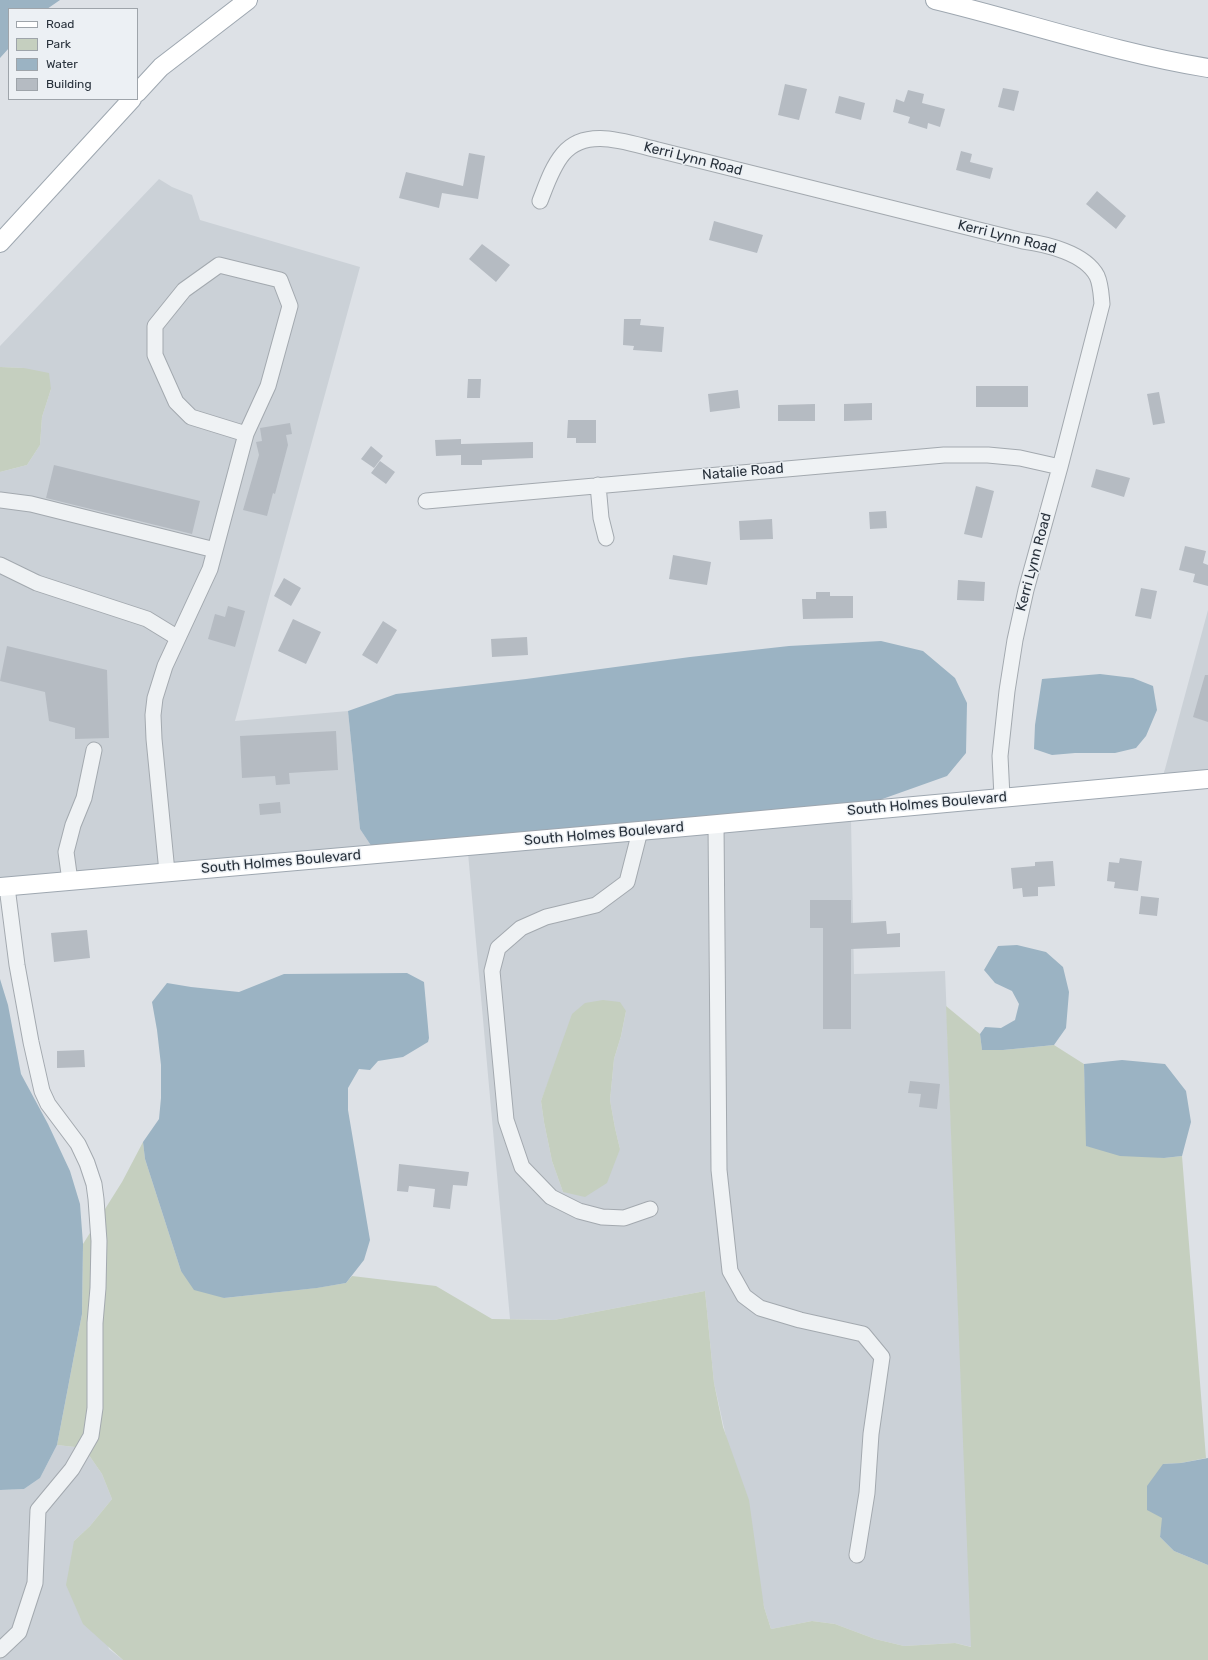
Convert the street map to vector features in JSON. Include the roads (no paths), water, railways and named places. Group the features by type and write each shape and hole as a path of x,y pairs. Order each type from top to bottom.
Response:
{"main road":[{"path":"138,92 161,67 248,0"},
{"path":"935,0 1186,65 1208,68"},
{"path":"0,243 131,100"},
{"name":"South Holmes Boulevard","path":"4,887 640,831 1208,778"}],"street":[{"name":"Kerri Lynn Road","path":"540,201 555,166 562,154 577,142 603,138 658,150 1040,244 1061,250 1081,260 1090,267 1096,276 1100,287 1102,304 1060,467 1026,590 1015,640 1007,690 1000,756 1002,797"},
{"path":"167,872 153,715 158,684 210,568 246,434 268,386 290,306 280,280 219,265 184,290 155,326 155,355 176,402 191,417 246,434"},
{"name":"Natalie Road","path":"426,501 944,455 988,455 1020,458 1060,467"},
{"path":"598,485 601,518 606,538"},
{"path":"0,500 31,504 215,550"},
{"path":"0,565 36,583 147,619 178,638"},
{"path":"70,881 66,852 73,825 84,798 94,750"},
{"path":"716,824 719,1170 730,1271 744,1296 760,1308 800,1320 864,1334 882,1357 871,1434 867,1493 857,1555"},
{"path":"640,831 627,882 596,905 546,917 521,928 498,948 492,971 506,1120 522,1167 551,1197 579,1211 602,1217 624,1218 650,1209"},
{"path":"0,1650 19,1632 35,1583 38,1510 72,1469 91,1436 95,1408 95,1323 98,1288 99,1241 94,1184 87,1163 78,1144 48,1104 42,1091 31,1042 4,887"}],"water":[{"path":"0,0 60,0 48,8 8,8 8,49 0,58"},
{"path":"881,641 923,651 955,678 967,703 966,753 947,776 874,802 372,847 360,829 348,711 396,694 789,646"},
{"path":"1100,674 1133,678 1153,686 1157,710 1146,736 1136,748 1115,753 1075,753 1052,755 1034,749 1035,725 1042,679"},
{"path":"1017,945 1046,952 1063,967 1069,992 1066,1028 1054,1045 1003,1050 982,1050 980,1034 985,1027 1001,1028 1015,1020 1019,1004 1012,991 995,983 984,970 998,946"},
{"path":"407,973 424,982 429,1038 428,1042 403,1057 378,1061 370,1070 359,1069 348,1088 348,1110 370,1240 364,1260 346,1283 317,1288 224,1298 194,1290 181,1271 145,1159 143,1142 159,1119 161,1098 161,1065 152,1002 167,983 239,992 284,974"},
{"path":"0,979 8,1005 21,1074 48,1124 70,1171 80,1204 83,1244 82,1314 57,1445 40,1478 24,1489 0,1490"},
{"path":"1122,1060 1165,1064 1186,1091 1191,1122 1182,1156 1164,1158 1120,1156 1086,1146 1084,1064"},
{"path":"1208,1458 1208,1565 1174,1551 1160,1537 1162,1518 1147,1510 1147,1486 1163,1464 1181,1463"}]}
